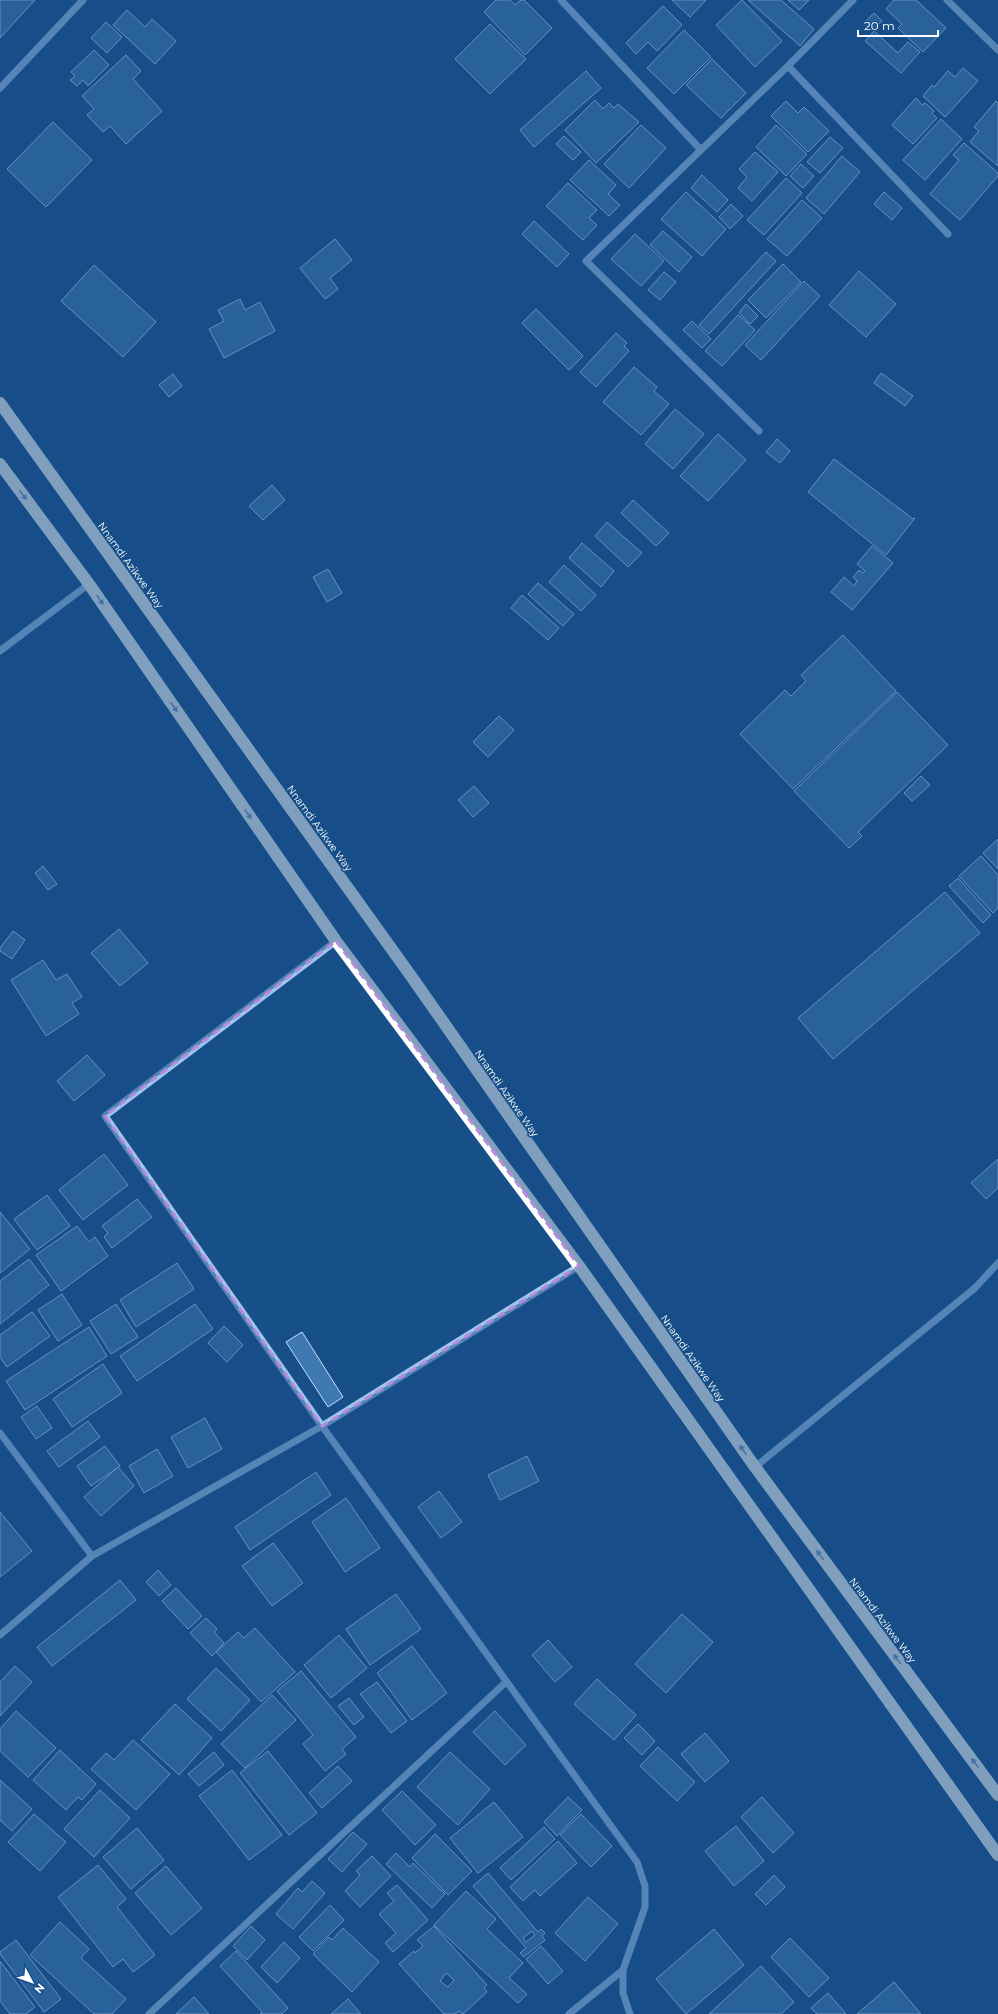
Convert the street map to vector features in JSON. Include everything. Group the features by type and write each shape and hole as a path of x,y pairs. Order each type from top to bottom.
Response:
{"highway":[{"name":"Nnamdi Azikwe Way","path":"0,403 411,976 755,1467 998,1795"},
{"path":"0,464 89,584 336,941 579,1266 998,1855"}],"street":[{"path":"0,88 83,0"},
{"path":"561,0 701,150"},
{"path":"759,431 586,261 788,66 853,0"},
{"path":"947,0 998,50"},
{"path":"788,66 948,234"},
{"path":"0,651 89,584"},
{"path":"336,941 105,1116 322,1426 637,1862 645,1886 645,1907 623,1970 623,1993 630,2014"},
{"path":"755,1467 975,1288 998,1263"},
{"path":"0,1635 92,1556 322,1426 579,1266"},
{"path":"0,1433 92,1556"},
{"path":"149,2014 506,1682"},
{"path":"569,2014 623,1970"}],"highlighted area":[{"path":"336,941 579,1266 322,1426 105,1116"}],"building":[{"path":"0,0 35,0 0,38"},
{"path":"496,0 510,0 515,5 521,0 524,0 552,28 525,55 484,12"},
{"path":"672,0 706,0 690,17"},
{"path":"742,0 782,41 755,67 716,25"},
{"path":"748,0 781,0 814,29 800,46"},
{"path":"788,0 809,0 799,10"},
{"path":"894,0 916,0 946,28 923,52 898,28 902,24 886,9"},
{"path":"663,6 682,25 657,51 648,42 636,54 626,43"},
{"path":"127,10 145,27 152,19 176,41 155,64 113,25"},
{"path":"874,13 882,21 872,31 864,23"},
{"path":"106,22 122,37 107,53 91,38"},
{"path":"490,24 526,59 490,94 455,59"},
{"path":"684,30 711,57 674,94 647,68"},
{"path":"874,31 898,53 908,42 920,52 901,73 865,41"},
{"path":"94,50 109,65 88,86 83,80 77,86 70,80 75,76 71,72"},
{"path":"126,55 141,71 133,79 162,111 126,144 110,126 103,132 87,115 94,109 82,96"},
{"path":"712,59 746,93 721,118 686,85"},
{"path":"963,68 978,81 945,117 923,96 932,85 934,87 948,71 955,77"},
{"path":"586,71 601,88 534,147 520,130"},
{"path":"916,98 922,105 925,103 934,111 932,113 937,118 913,144 892,125"},
{"path":"595,100 603,109 609,103 614,108 618,104 639,122 596,163 565,130"},
{"path":"786,101 798,113 804,107 829,131 808,152 771,116"},
{"path":"996,101 998,103 998,166 970,142 979,131 974,127"},
{"path":"941,119 962,139 925,180 903,160"},
{"path":"53,122 92,160 46,207 7,169"},
{"path":"641,125 666,148 629,188 604,164"},
{"path":"776,125 807,154 786,176 756,147"},
{"path":"564,136 581,152 573,160 556,144"},
{"path":"830,137 843,148 820,173 807,162"},
{"path":"964,143 998,173 998,176 960,220 930,194 959,160 953,155"},
{"path":"755,152 778,172 752,201 738,188 747,177 739,169"},
{"path":"842,156 860,172 824,214 806,198"},
{"path":"589,160 616,185 608,194 620,205 609,216 570,180"},
{"path":"801,164 814,176 803,188 790,176"},
{"path":"702,175 728,200 717,212 691,188"},
{"path":"786,178 802,193 764,235 747,220"},
{"path":"568,183 597,210 589,218 597,225 583,240 546,206"},
{"path":"686,192 726,229 702,256 661,219"},
{"path":"884,192 902,208 892,220 874,204"},
{"path":"802,200 822,218 787,256 767,239"},
{"path":"731,204 743,216 730,229 719,217"},
{"path":"534,221 569,254 557,267 522,234"},
{"path":"663,231 692,257 679,272 650,245"},
{"path":"635,234 664,261 641,286 611,259"},
{"path":"335,239 352,260 330,278 338,289 325,299 300,268"},
{"path":"766,252 776,261 709,334 699,325"},
{"path":"783,264 801,282 766,318 748,300"},
{"path":"94,265 156,322 123,357 61,301"},
{"path":"859,271 896,304 866,337 829,305"},
{"path":"664,272 676,282 660,300 648,290"},
{"path":"804,281 820,296 761,360 745,345"},
{"path":"240,299 245,310 260,302 275,331 224,358 209,329 224,321 218,310"},
{"path":"746,304 758,316 750,324 739,313"},
{"path":"536,309 583,356 569,370 522,323"},
{"path":"738,315 755,330 722,366 705,351"},
{"path":"692,321 711,339 702,348 683,330"},
{"path":"616,333 627,343 624,346 629,351 596,387 580,372"},
{"path":"634,367 657,387 654,391 669,404 641,435 603,402"},
{"path":"881,373 913,396 905,406 874,383"},
{"path":"173,374 182,386 169,397 159,385"},
{"path":"675,409 704,434 673,469 645,444"},
{"path":"718,434 746,460 708,501 680,476"},
{"path":"777,439 790,451 780,463 766,452"},
{"path":"834,459 913,519 915,518 886,555 808,492"},
{"path":"272,485 285,500 263,520 249,506"},
{"path":"633,500 669,533 656,546 621,513"},
{"path":"607,522 642,553 628,567 595,536"},
{"path":"582,543 614,571 601,587 569,558"},
{"path":"872,546 893,563 852,610 831,592 844,577 854,586 857,581 853,577 859,570 863,573 865,571 857,564"},
{"path":"564,565 596,595 581,611 549,582"},
{"path":"328,569 342,593 327,602 313,577"},
{"path":"538,583 574,614 563,626 528,594"},
{"path":"522,595 559,628 548,640 511,608"},
{"path":"843,635 896,691 793,789 740,734 785,690 791,696 806,681 801,675"},
{"path":"897,692 948,745 858,832 862,836 849,848 794,791"},
{"path":"499,716 514,730 488,757 473,742"},
{"path":"921,776 930,785 912,801 904,793"},
{"path":"474,786 489,803 473,817 458,800"},
{"path":"998,839 998,869 983,853"},
{"path":"981,856 998,875 998,908 993,913 959,876"},
{"path":"43,866 57,884 48,890 35,873"},
{"path":"958,878 991,915 983,923 949,886"},
{"path":"945,892 980,933 833,1059 798,1018"},
{"path":"119,929 148,963 120,986 91,953"},
{"path":"13,931 25,940 12,959 0,951 0,948"},
{"path":"43,960 56,980 67,974 82,997 72,1003 79,1014 46,1036 11,980"},
{"path":"87,1055 105,1075 74,1101 57,1081"},
{"path":"104,1154 128,1185 83,1220 59,1190"},
{"path":"998,1159 998,1188 986,1199 971,1183"},
{"path":"47,1195 70,1226 37,1250 14,1219"},
{"path":"137,1199 152,1217 112,1248 104,1237 108,1233 102,1226"},
{"path":"0,1212 30,1249 0,1273"},
{"path":"77,1226 89,1242 95,1237 108,1256 61,1291 36,1255"},
{"path":"29,1259 49,1285 0,1324 0,1281"},
{"path":"177,1263 194,1289 136,1327 120,1300"},
{"path":"62,1294 82,1325 58,1341 38,1310"},
{"path":"116,1304 138,1337 111,1354 90,1321"},
{"path":"195,1304 213,1329 137,1381 120,1356"},
{"path":"32,1312 50,1336 7,1367 0,1357 0,1335"},
{"path":"224,1326 243,1345 227,1362 208,1343"},
{"path":"89,1327 107,1356 25,1410 6,1381"},
{"path":"302,1332 343,1397 328,1407 286,1342"},
{"path":"103,1364 122,1393 72,1427 53,1399"},
{"path":"37,1406 52,1428 36,1439 21,1417"},
{"path":"205,1418 222,1449 188,1468 171,1437"},
{"path":"88,1421 100,1437 59,1467 47,1451"},
{"path":"105,1446 120,1466 91,1486 77,1466"},
{"path":"157,1449 173,1476 144,1493 129,1466"},
{"path":"527,1456 539,1481 500,1500 488,1475"},
{"path":"118,1467 134,1486 101,1516 84,1497"},
{"path":"316,1472 331,1495 250,1550 235,1527"},
{"path":"439,1491 462,1522 441,1538 418,1507"},
{"path":"346,1498 380,1548 345,1572 312,1522"},
{"path":"0,1512 32,1551 0,1577"},
{"path":"273,1543 303,1583 272,1606 242,1566"},
{"path":"158,1570 171,1585 159,1596 146,1582"},
{"path":"120,1580 136,1600 52,1666 37,1647"},
{"path":"176,1588 202,1616 188,1629 162,1601"},
{"path":"396,1594 421,1629 370,1665 346,1629"},
{"path":"682,1614 713,1642 666,1693 635,1664"},
{"path":"206,1618 217,1629 214,1632 224,1643 212,1656 190,1633"},
{"path":"255,1628 295,1672 261,1702 216,1652 238,1632 244,1638"},
{"path":"339,1635 367,1668 331,1698 304,1665"},
{"path":"548,1640 572,1667 555,1682 532,1655"},
{"path":"412,1646 447,1693 412,1720 377,1673"},
{"path":"15,1666 32,1682 0,1716 0,1682"},
{"path":"216,1668 250,1700 221,1731 187,1699"},
{"path":"301,1671 356,1737 342,1749 346,1754 325,1771 303,1744 313,1735 277,1691"},
{"path":"597,1679 636,1715 614,1740 574,1704"},
{"path":"377,1682 407,1721 391,1733 360,1694"},
{"path":"272,1695 296,1720 245,1768 221,1744"},
{"path":"349,1698 364,1717 354,1725 338,1706"},
{"path":"175,1704 212,1738 179,1775 141,1740"},
{"path":"16,1711 56,1748 28,1777 0,1751 0,1729"},
{"path":"495,1711 526,1745 505,1765 473,1732"},
{"path":"638,1724 655,1741 642,1755 624,1738"},
{"path":"705,1733 729,1761 705,1782 681,1754"},
{"path":"133,1740 170,1774 136,1810 91,1769 106,1753 114,1760"},
{"path":"658,1747 695,1782 677,1801 640,1766"},
{"path":"60,1750 96,1784 82,1800 78,1797 66,1810 33,1780"},
{"path":"268,1751 317,1813 289,1835 240,1773"},
{"path":"214,1752 224,1765 199,1786 188,1774"},
{"path":"450,1752 490,1789 458,1825 417,1787"},
{"path":"338,1766 352,1781 322,1808 309,1793"},
{"path":"232,1770 282,1835 249,1860 199,1796"},
{"path":"0,1780 32,1809 12,1831 0,1820"},
{"path":"100,1790 130,1818 94,1857 64,1829"},
{"path":"402,1791 436,1825 415,1845 382,1810"},
{"path":"568,1797 582,1810 557,1836 544,1822"},
{"path":"762,1797 794,1833 773,1853 741,1817"},
{"path":"494,1802 523,1837 478,1873 450,1838"},
{"path":"34,1814 66,1842 40,1871 8,1842"},
{"path":"581,1814 612,1846 591,1867 560,1835"},
{"path":"736,1826 764,1861 734,1886 705,1851"},
{"path":"544,1827 555,1839 511,1880 500,1868"},
{"path":"137,1828 164,1860 131,1889 103,1857"},
{"path":"353,1832 367,1844 342,1872 328,1859"},
{"path":"435,1834 472,1871 448,1895 412,1858"},
{"path":"558,1841 577,1863 540,1896 535,1890 523,1901 510,1887"},
{"path":"396,1853 410,1867 413,1863 445,1894 432,1908 386,1864"},
{"path":"372,1856 391,1876 360,1907 345,1891 360,1875 356,1871"},
{"path":"98,1865 126,1899 117,1907 155,1955 133,1972 123,1959 113,1967 58,1897"},
{"path":"166,1866 202,1908 171,1935 135,1893"},
{"path":"488,1873 538,1932 541,1929 545,1933 542,1936 545,1940 524,1957 520,1953 526,1948 473,1886","holes":["532,1931 535,1935 526,1942 523,1938"]},
{"path":"774,1875 785,1887 766,1905 755,1894"},
{"path":"312,1881 325,1893 293,1929 276,1914 298,1888 302,1892"},
{"path":"397,1885 428,1920 393,1952 385,1943 396,1933 379,1914 394,1901 387,1893"},
{"path":"466,1891 496,1919 487,1929 523,1963 509,1978 527,1994 518,2003 434,1925"},
{"path":"588,1897 618,1924 585,1961 555,1933"},
{"path":"330,1905 344,1920 313,1951 299,1937"},
{"path":"60,1922 89,1949 81,1958 126,1999 112,2014 94,2014 30,1955"},
{"path":"251,1926 265,1940 247,1960 233,1946"},
{"path":"434,1926 487,1985 484,1988 487,1992 463,2014 459,2011 455,2014 444,2014 399,1964 414,1951 415,1953 423,1946 417,1940","holes":["446,1973 454,1980 448,1987 440,1981"]},
{"path":"343,1928 379,1962 352,1992 313,1954 329,1937 332,1940"},
{"path":"714,1929 744,1965 686,2014 656,1979"},
{"path":"790,1938 829,1978 809,1997 771,1957"},
{"path":"16,1940 61,1999 44,2012 0,1954 0,1952"},
{"path":"284,1942 300,1958 277,1983 261,1967"},
{"path":"541,1946 563,1971 548,1984 526,1959"},
{"path":"236,1951 288,2008 282,2014 260,2014 262,2012 220,1966"},
{"path":"0,1961 35,2007 26,2014 10,2014 0,2001"},
{"path":"761,1966 794,2002 781,2014 709,2014"},
{"path":"894,1982 921,2014 857,2014"},
{"path":"828,1993 846,2014 817,2014 811,2008"},
{"path":"194,1997 209,2014 176,2014"},
{"path":"348,1999 361,2014 331,2014"}]}
